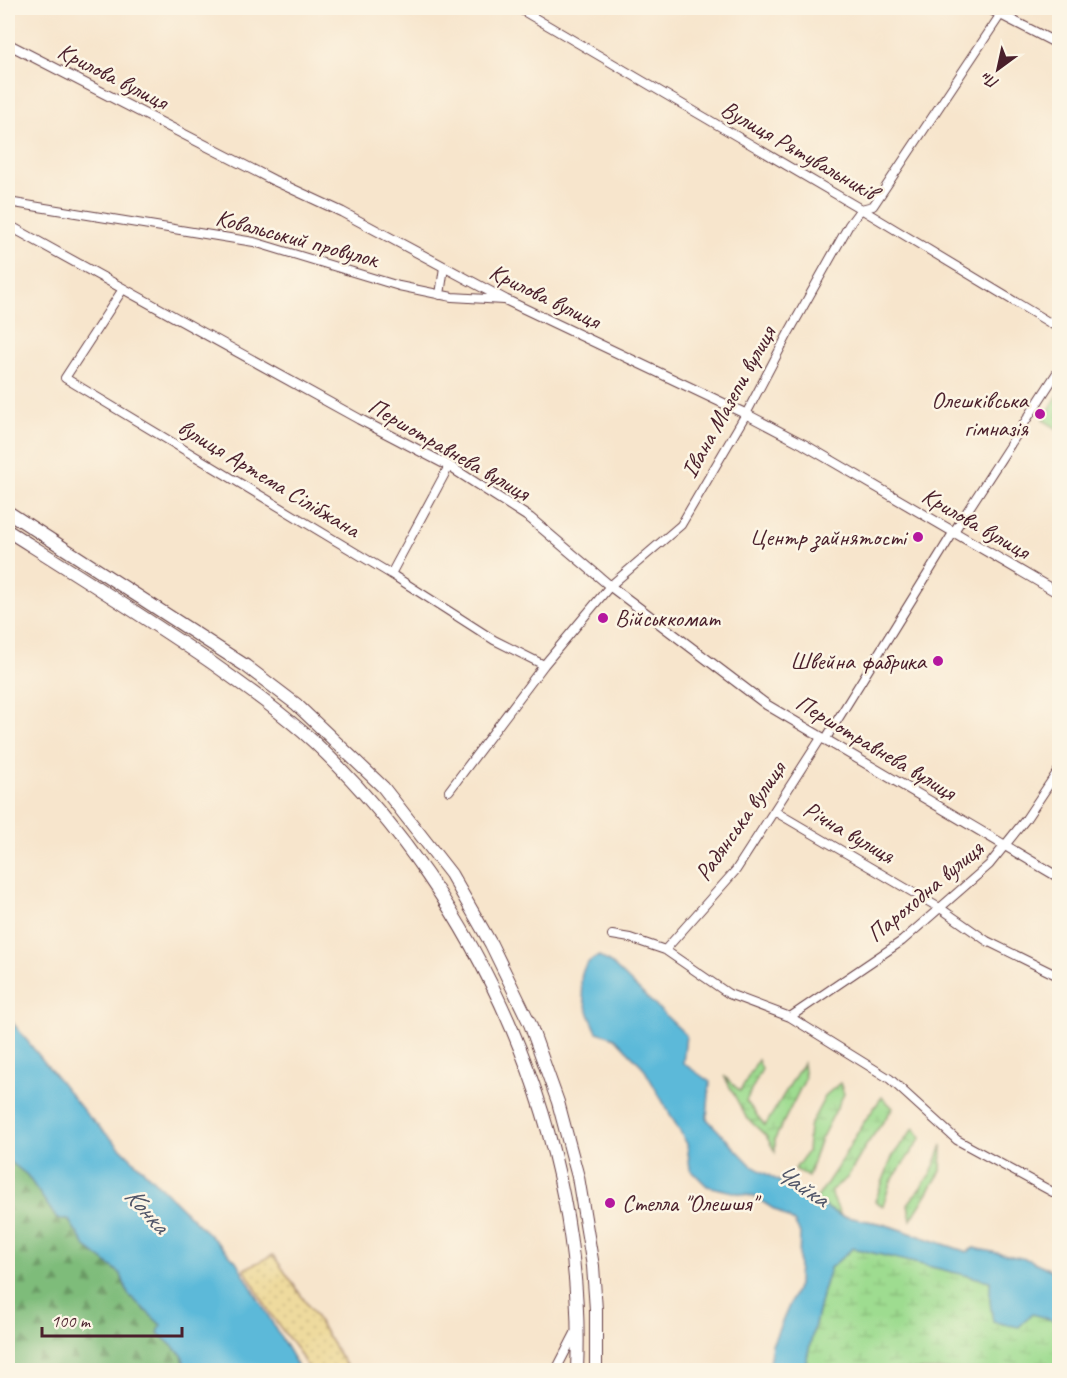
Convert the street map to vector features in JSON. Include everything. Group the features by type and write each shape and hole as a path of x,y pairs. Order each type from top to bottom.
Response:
{"highway":[{"path":"8,512 246,666 296,704 383,787 451,874 491,944 530,1024 558,1102 578,1177 593,1266 596,1371"},
{"path":"8,531 178,639 266,701 314,742 360,789 446,902 484,966 513,1029 540,1099 558,1171 572,1251 577,1371"}],"street":[{"name":"Вулиця Рятувальників","path":"518,8 861,209 1059,329"},
{"path":"988,8 1003,11 1059,45"},
{"name":"Івана Мазепи вулиця","path":"449,791 544,665 610,586 681,525 746,414 849,225 861,209 873,206 1003,11"},
{"name":"Крилова вулиця","path":"8,44 273,180 342,212 506,300 746,414 803,444 1059,594"},
{"name":"Ковальський провулок","path":"8,202 254,242 399,286 440,295 506,300"},
{"name":"Першотравнева вулиця","path":"8,225 359,419 449,466 530,518 610,586 767,705 1059,878"},
{"path":"440,295 444,267"},
{"name":"вулиця Артема Сілібжана","path":"123,289 65,378 391,574 494,640 544,665"},
{"name":"Радянська вулиця","path":"665,950 736,870 823,739 1059,368"},
{"path":"391,574 449,466"},
{"name":"Пароходна вулиця","path":"790,1017 902,940 989,865 1006,846 1059,768"},
{"name":"Річна вулиця","path":"774,811 940,908 987,941 1059,977"},
{"path":"612,935 630,938 665,950 729,994 790,1017 890,1080 957,1140 1059,1196"},
{"path":"556,1371 577,1329"}],"green space":[{"path":"1059,393 1059,430 1043,420"},
{"path":"758,1060 762,1069 746,1101 765,1126 803,1063 805,1079 775,1139 775,1152 766,1136 746,1117 724,1076 740,1091"},
{"path":"840,1083 844,1094 820,1141 808,1177 795,1169 807,1152 809,1127 826,1095"},
{"path":"882,1097 893,1108 867,1144 847,1178 830,1191 841,1216 815,1201"},
{"path":"914,1128 921,1138 890,1183 883,1206 875,1201 893,1155"},
{"path":"942,1145 941,1171 911,1220 908,1204 931,1174"},
{"path":"8,1160 27,1175 57,1218 68,1219 86,1247 121,1274 128,1294 161,1325 159,1333 182,1355 186,1370 8,1370"},
{"path":"841,1216 883,1224 967,1252 974,1248 984,1258"},
{"path":"853,1248 990,1281 1059,1305 1059,1370 804,1370 830,1268"}],"sand":[{"path":"273,1255 349,1370 309,1370 271,1315 244,1269"}],"water":[{"path":"599,956 612,964 686,1035 683,1063 710,1082 707,1119 752,1166 841,1216 883,1224 967,1252 974,1248 1030,1260 1059,1274 1059,1322 1032,1314 1019,1327 993,1322 990,1281 853,1248 830,1268 804,1370 768,1370 772,1345 798,1285 800,1233 794,1222 755,1197 707,1186 690,1169 687,1144 643,1067 615,1038 597,1032 590,1016 583,998 581,979 588,963"},
{"name":"Конка","path":"8,1017 87,1115 236,1261 300,1370 186,1370 182,1355 158,1333 161,1325 128,1294 121,1274 86,1247 68,1219 57,1219 27,1175 8,1160"}],"place":[{"name":"Олешківська гімназія","path":"1040,414"},
{"name":"Центр зайнятості","path":"918,537"},
{"name":"Військкомат","path":"603,618"},
{"name":"Швейна фабрика","path":"938,661"},
{"name":"Стелла \"Олешшя\"","path":"610,1203"}],"water label":[{"name":"Чайка","path":"802,1185"}]}
